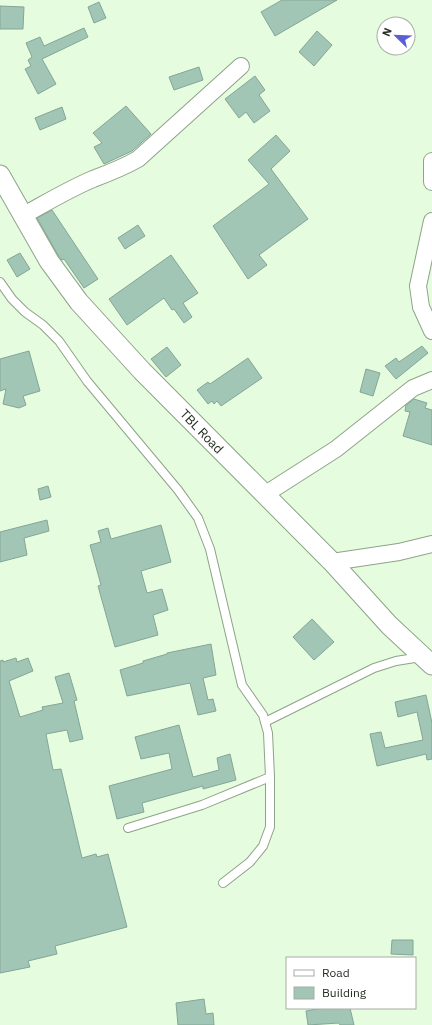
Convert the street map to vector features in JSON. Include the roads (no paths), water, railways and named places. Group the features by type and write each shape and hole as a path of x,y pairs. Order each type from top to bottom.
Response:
{"street":[{"path":"22,216 93,179 118,170 138,159 241,66"},
{"path":"432,160 432,182"},
{"name":"TBL Road","path":"0,175 48,261 79,302 142,371 332,562 389,626 428,661"},
{"path":"432,221 418,286 421,307 432,331"},
{"path":"264,495 336,449 413,388 432,380"},
{"path":"332,562 399,552 432,544"}],"lane":[{"path":"0,282 12,299 25,312 43,325 59,341 87,381 178,490 198,518 210,549 242,685 263,715 268,733 270,777 270,827 263,846 250,862 223,883"},
{"path":"265,722 374,668 396,661 428,661"},
{"path":"128,828 202,805 270,777"}]}
